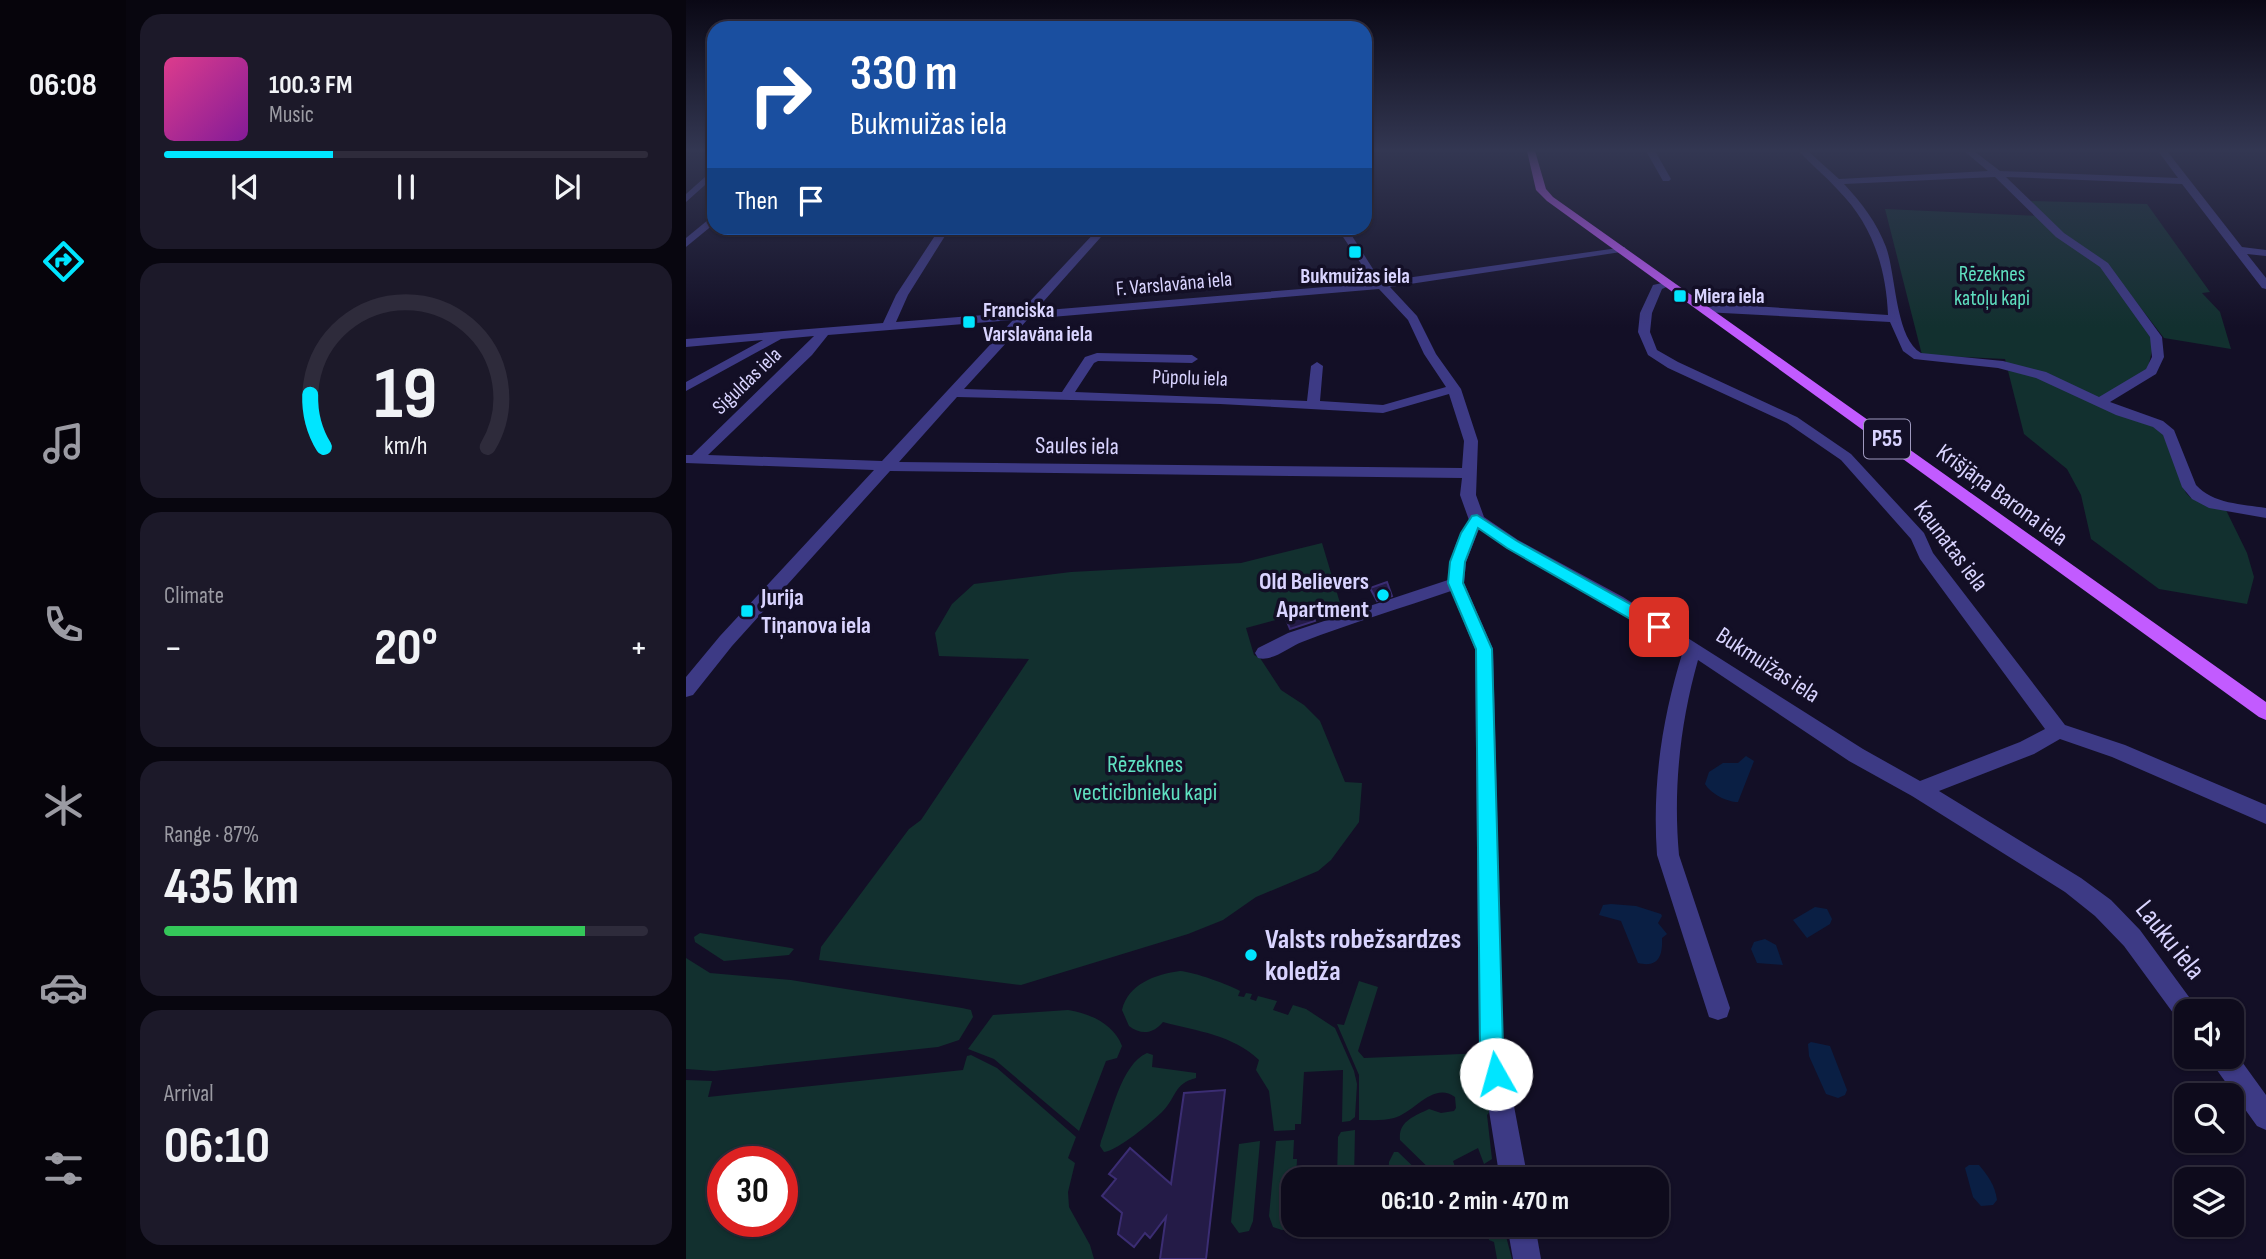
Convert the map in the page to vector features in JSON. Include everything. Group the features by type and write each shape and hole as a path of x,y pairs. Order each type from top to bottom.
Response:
{"main road":[{"name":"Krišjāņa Barona iela","path":"1566,210 2266,712"}],"street":[{"path":"1862,210 1882,251 1894,300 1894,319 1909,351 1918,356 2018,368 2060,381 2167,430 2189,487 2197,496 2210,503 2266,513"},
{"path":"2033,210 2060,234 2104,265 2156,337 2158,357 2151,371 2102,401"},
{"path":"2206,210 2266,286"},
{"path":"686,243 707,224"},
{"path":"888,326 902,295 941,235"},
{"path":"686,690 726,641 1098,235"},
{"path":"1346,235 1356,253 1382,286 1413,319 1454,389 1471,441 1468,495 1477,520 1468,533 1458,562 1455,583 1484,649 1491,1048 1512,1167"},
{"name":"F. Varslavāna iela","path":"686,343 1382,286 1621,249"},
{"path":"2236,250 2266,253"},
{"name":"Kaunatas iela","path":"1667,284 1657,287 1646,313 1644,335 1648,348 1673,365 1792,420 1846,457 1918,537 1927,555 2057,731"},
{"path":"1708,310 1723,308 1894,319"},
{"name":"Siguldas iela","path":"691,459 808,352 824,332"},
{"path":"686,387 778,336"},
{"name":"Pūpolu iela","path":"1067,395 1089,360 1097,357 1192,359"},
{"path":"1313,405 1317,366"},
{"name":"Pūpolu iela","path":"955,393 1067,395 1383,409 1454,389"},
{"name":"Saules iela","path":"691,459 887,466 1468,473"},
{"name":"Bukmuižas iela","path":"1477,520 1512,544 1617,601 1693,648 1856,755 1919,790 2073,885 2103,908"},
{"path":"1264,653 1294,638 1455,583"},
{"path":"1693,648 1680,690 1670,761 1665,834 1668,855 1718,1009"},
{"path":"1919,790 2027,748 2057,731 2118,751 2266,815"},
{"name":"Lauku iela","path":"2103,908 2132,938 2178,999"},
{"path":"2232,1069 2266,1117"},
{"path":"1523,1237 1527,1259"}],"green space":[{"name":"Rēzeknes katoļu kapi","path":"1885,210 2037,216 2092,257 2107,273 2154,342 2147,372 2109,395 2106,407 2161,429 2186,493 2191,498 2225,508 2247,553 2254,577 2247,604 2159,589 2091,539 2081,495 2067,469 2024,434 2005,359 1922,355"},
{"path":"2038,210 2151,210 2210,292 2202,293 2220,312 2231,349 2164,338 2106,263 2063,233"},
{"name":"Rēzeknes vecticībnieku kapi","path":"1322,543 1340,603 1246,628 1254,655 1260,658 1281,690 1304,705 1320,721 1345,782 1362,783 1359,822 1331,860 1318,871 1256,897 1223,920 1188,934 1021,985 819,960 821,947 909,829 921,820 1029,659 939,656 935,633 952,604 974,584 1071,572 1241,563"},
{"path":"700,933 794,949 789,955 724,961 695,942 694,937"},
{"path":"686,958 710,973 791,980 962,1008 971,1010 973,1017 959,1040 938,1047 714,1071 686,1069"},
{"path":"1180,971 1228,985 1240,991 1238,996 1244,997 1246,993 1252,994 1250,999 1256,1001 1258,996 1277,1001 1273,1010 1288,1015 1293,1005 1306,1009 1335,1028 1357,1084 1355,1117 1342,1122 1343,1070 1304,1072 1301,1124 1295,1124 1295,1130 1274,1131 1269,1091 1256,1070 1259,1060 1249,1052 1226,1039 1163,1022 1148,1032 1129,1026 1122,1010 1130,993 1153,978"},
{"path":"1359,981 1378,987 1358,1051 1364,1058 1486,1053 1492,1109 1487,1115 1492,1159 1484,1164 1478,1148 1453,1161 1455,1167 1428,1167 1400,1140 1402,1128 1413,1117 1429,1109 1441,1113 1454,1111 1455,1097 1447,1093 1431,1095 1394,1118 1359,1120 1359,1075 1337,1024 1344,1025"},
{"path":"1068,1010 1100,1021 1113,1032 1122,1046 1117,1058 1106,1061 1079,1131 994,1059 968,1049 993,1015"},
{"path":"1147,1053 1153,1055 1152,1067 1196,1073 1196,1078 1179,1087 1162,1112 1143,1129 1117,1147 1104,1152 1100,1146 1101,1141 1118,1092 1130,1068"},
{"path":"971,1055 997,1068 1076,1137 1068,1158 1075,1163 1068,1192 1069,1207 1090,1245 1094,1259 686,1259 686,1080 712,1081 708,1097 963,1070 967,1056"},
{"path":"1355,1130 1354,1167 1337,1167 1338,1137 1341,1132"},
{"path":"1294,1140 1293,1159 1297,1159 1297,1167 1281,1167 1281,1230 1273,1227 1269,1216 1276,1141"},
{"path":"1260,1141 1253,1221 1249,1231 1239,1233 1231,1222 1239,1144"},
{"path":"1394,1152 1398,1152 1414,1167 1389,1167"},
{"path":"1489,1237 1506,1237 1512,1259 1497,1259 1494,1242"}],"water":[{"path":"1746,756 1754,761 1738,802 1720,797 1708,788 1705,784 1709,772 1723,763 1738,763"},
{"path":"1603,905 1636,906 1661,914 1658,923 1667,934 1662,938 1660,955 1655,962 1638,963 1621,921 1599,915"},
{"path":"1815,907 1827,909 1832,919 1830,924 1807,938 1793,920"},
{"path":"1765,939 1776,945 1783,965 1757,963 1751,949 1754,942"},
{"path":"1811,1042 1830,1046 1847,1090 1845,1095 1838,1098 1826,1094 1809,1056 1808,1044"},
{"path":"1979,1165 1991,1181 1997,1200 1993,1205 1981,1206 1973,1197 1965,1168"}],"building":[{"name":"Old Believers Apartment","path":"1387,582 1392,596 1377,601 1370,588"},
{"path":"1311,612 1315,621 1290,629 1286,619"},
{"path":"1225,1090 1206,1259 1160,1259 1166,1217 1150,1238 1145,1233 1134,1247 1118,1234 1122,1213 1102,1196 1116,1179 1109,1174 1130,1148 1171,1184 1184,1093"}],"place":[{"name":"Bukmuižas iela","path":"1355,252"},
{"name":"Miera iela","path":"1680,296"},
{"name":"Franciska Varslavāna iela","path":"969,322"},
{"name":"Old Believers Apartment","path":"1383,595"},
{"name":"Jurija Tiņanova iela","path":"747,611"},
{"name":"Valsts robežsardzes koledža","path":"1251,955"}],"route":[{"path":"1496,1074 1491,1048 1484,649 1455,583 1458,562 1468,533 1477,520 1512,544 1659,627"}]}
